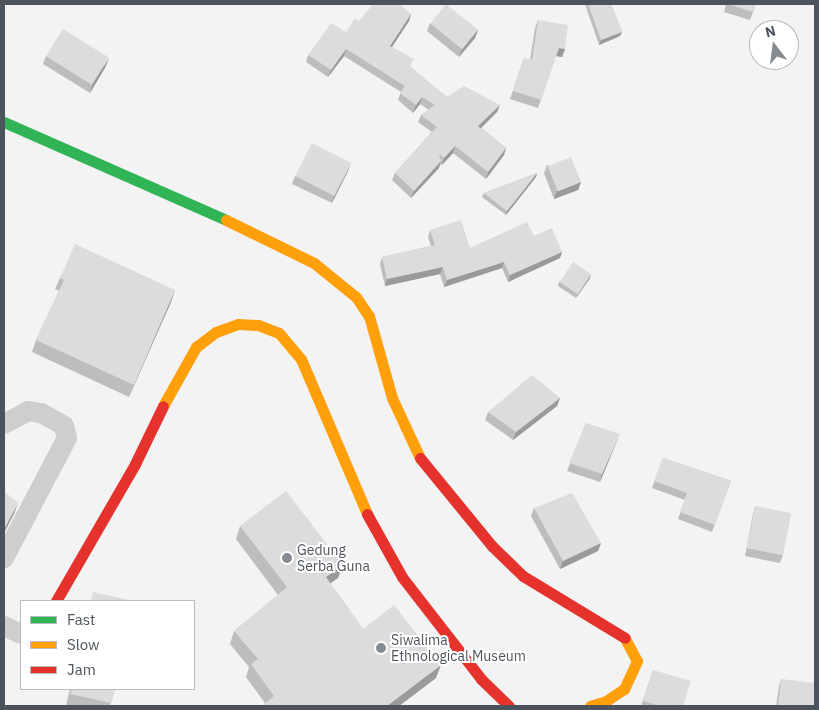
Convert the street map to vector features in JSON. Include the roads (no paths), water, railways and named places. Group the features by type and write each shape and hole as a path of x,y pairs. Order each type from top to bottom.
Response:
{"street":[{"path":"4,122 261,234 314,263 356,297 369,316 394,405 405,431 424,465 492,546 523,576 619,632 630,644 637,661 624,689 606,702 590,706"},
{"path":"57,600 135,464 182,367 196,347 216,332 238,324 258,325 279,333 301,359 372,526 402,577 481,679 509,706"},
{"path":"4,424 28,411 42,413 64,426 67,438 4,558"},
{"path":"4,626 20,634"}],"place":[{"name":"Gedung Serba Guna","path":"287,558"},
{"name":"Siwalima Ethnological Museum","path":"381,648"}]}
